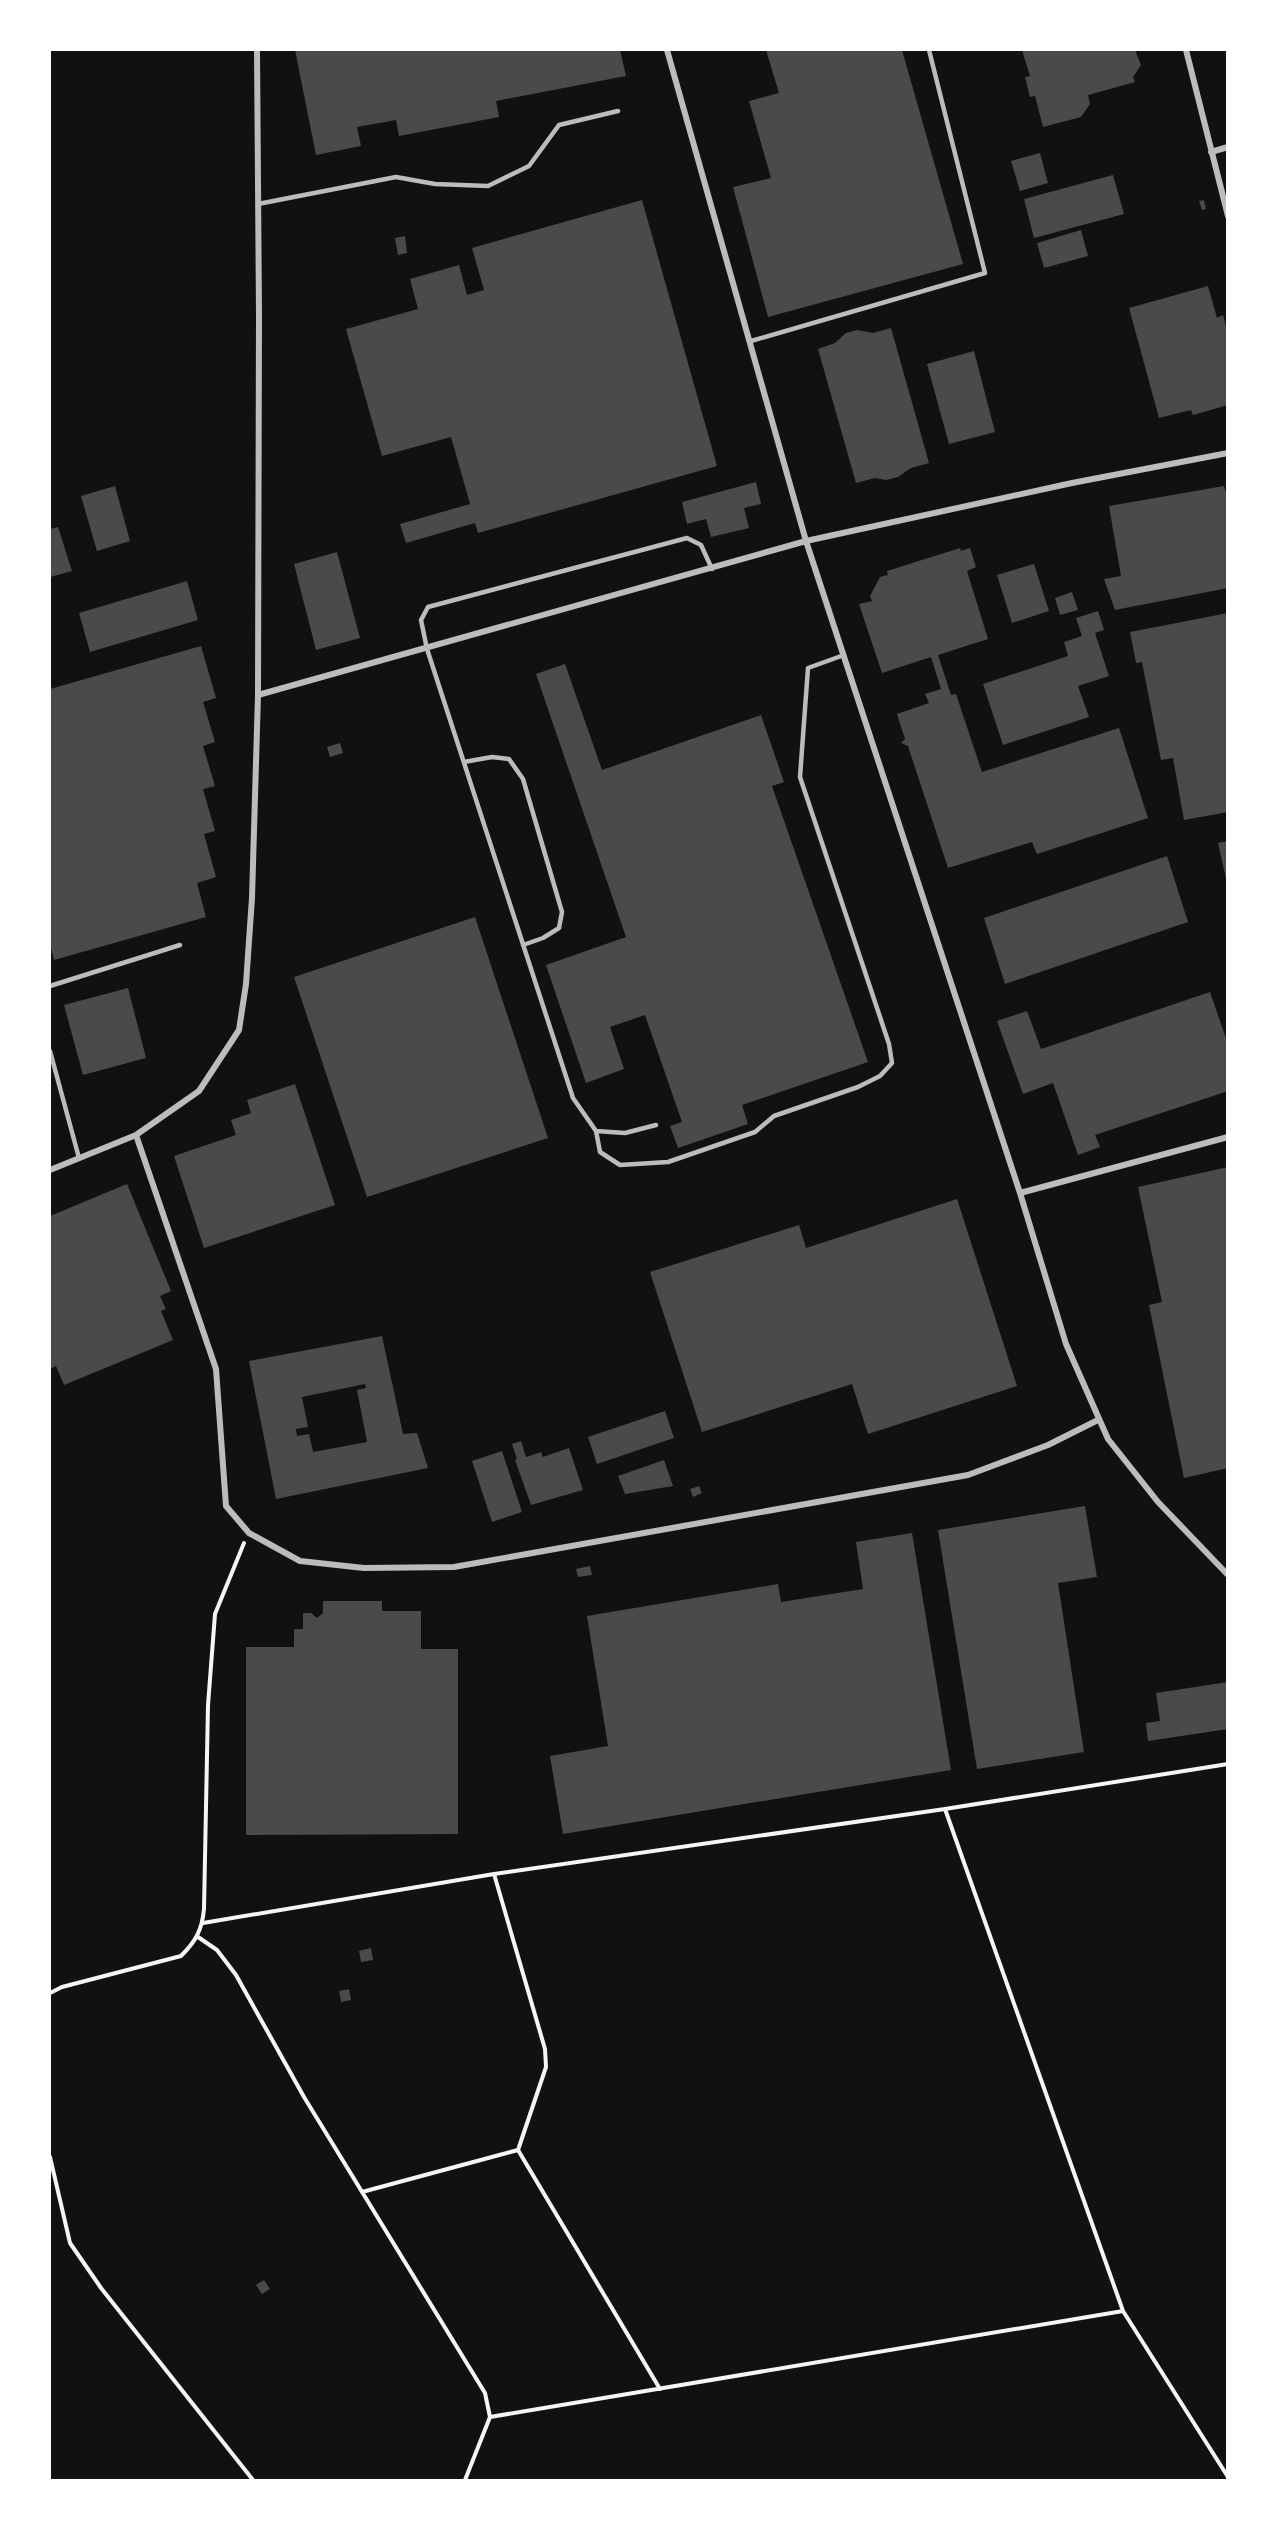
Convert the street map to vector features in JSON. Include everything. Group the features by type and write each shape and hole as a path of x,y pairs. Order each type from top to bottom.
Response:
{"street":[{"path":"50,1170 136,1135 199,1091 239,1030 246,984 252,898 258,695 257,50"},
{"path":"667,50 806,542 1020,1193 1066,1344 1108,1439 1158,1502 1227,1575"},
{"path":"1186,50 1227,216"},
{"path":"1211,152 1227,147"},
{"path":"258,695 806,542 1072,483 1227,453"},
{"path":"136,1135 216,1369 226,1506 249,1533 300,1561 364,1568 454,1567 968,1475 1048,1445 1098,1420"},
{"path":"1020,1193 1227,1137"}],"lane":[{"path":"751,341 985,273 929,50"},
{"path":"258,204 396,177 435,184 488,186 529,166 559,125 618,111"},
{"path":"712,569 701,545 687,538 428,607 421,620 427,649 573,1098 596,1131 600,1152 620,1165 668,1162 754,1132 774,1116 858,1087 880,1076 892,1063 890,1044 800,777 808,668 844,655"},
{"path":"464,762 492,757 509,759 523,779 562,912 559,928 543,938 523,945"},
{"path":"50,986 180,945"},
{"path":"50,1051 79,1158"},
{"path":"596,1131 625,1133 656,1125"}],"path":[{"path":"50,1993 62,1987 182,1956 198,1937 203,1923 208,1705 215,1614 229,1575 249,1533"},
{"path":"203,1923 494,1874 945,1809 1227,1764"},
{"path":"945,1809 1123,2311 1227,2477"},
{"path":"494,1874 545,2049 546,2067 518,2150 660,2389"},
{"path":"198,1937 217,1950 236,1975 304,2097 485,2393 490,2417 465,2481"},
{"path":"362,2192 518,2150"},
{"path":"50,2157 70,2242 101,2288 253,2481"},
{"path":"490,2417 1123,2311"}],"building":[{"path":"295,50 620,50 626,76 496,101 499,117 399,136 396,120 357,127 361,146 316,155"},
{"path":"766,50 902,50 963,264 768,317 733,187 771,178 749,101 779,93"},
{"path":"1022,50 1135,50 1141,65 1133,77 1135,82 1088,95 1090,104 1081,117 1043,127 1035,96 1030,97 1025,77 1030,76"},
{"path":"1040,153 1048,183 1020,191 1011,161"},
{"path":"1113,175 1124,214 1034,238 1024,199"},
{"path":"642,200 717,466 478,533 475,523 406,543 400,524 470,504 451,437 382,456 346,329 418,309 410,279 459,265 467,295 484,290 472,248"},
{"path":"1204,200 1206,209 1202,210 1199,201"},
{"path":"1081,230 1088,256 1044,268 1037,243"},
{"path":"405,236 407,253 398,255 395,238"},
{"path":"1208,286 1217,318 1223,315 1228,334 1228,405 1193,415 1191,410 1159,418 1129,308"},
{"path":"891,328 929,463 911,468 898,477 886,480 875,478 856,483 818,349 835,343 846,333 857,330 873,333"},
{"path":"974,351 995,432 949,444 927,364"},
{"path":"756,482 761,504 744,508 749,528 711,537 706,519 687,524 682,502"},
{"path":"115,486 130,541 97,551 81,496"},
{"path":"1224,486 1228,498 1228,588 1115,610 1104,579 1121,576 1109,506"},
{"path":"58,527 72,571 50,577 50,529"},
{"path":"960,548 961,551 970,548 976,567 967,571 988,639 938,655 951,695 956,694 982,772 1119,728 1148,818 1037,854 1032,842 948,868 908,746 901,743 905,739 897,714 929,703 925,694 941,689 931,657 882,673 859,604 872,601 870,596 880,577 888,575 887,571"},
{"path":"337,552 360,638 316,650 294,564"},
{"path":"1034,564 1049,611 1012,623 997,575"},
{"path":"187,581 198,620 90,652 79,613"},
{"path":"1072,592 1078,610 1060,615 1055,598"},
{"path":"1098,611 1104,630 1095,633 1109,676 1078,686 1089,717 1003,745 983,684 1068,656 1064,642 1082,636 1076,618"},
{"path":"1228,613 1228,812 1184,820 1173,758 1161,760 1142,662 1136,663 1130,632"},
{"path":"201,646 216,698 203,702 215,742 203,746 215,786 203,789 215,831 204,834 216,877 197,883 206,917 54,960 50,944 50,689"},
{"path":"565,664 602,770 761,715 784,782 772,786 868,1062 742,1105 748,1124 678,1148 670,1126 682,1122 645,1015 610,1027 624,1069 586,1083 546,965 626,937 536,674"},
{"path":"340,743 343,753 330,757 327,747"},
{"path":"1228,841 1228,883 1227,883 1218,843"},
{"path":"1167,856 1188,922 1005,984 984,918"},
{"path":"475,917 548,1138 367,1197 294,977"},
{"path":"128,988 146,1058 83,1075 64,1005"},
{"path":"1210,992 1228,1044 1228,1091 1095,1135 1100,1147 1078,1155 1053,1083 1023,1094 997,1021 1027,1011 1041,1049"},
{"path":"295,1084 335,1205 204,1248 174,1156 236,1135 231,1120 251,1113 247,1100"},
{"path":"1228,1167 1228,1468 1184,1478 1149,1305 1162,1302 1138,1187"},
{"path":"127,1184 171,1291 160,1296 166,1309 161,1311 173,1340 64,1385 56,1366 50,1369 50,1216"},
{"path":"957,1199 1017,1386 868,1434 852,1384 702,1432 650,1272 799,1225 806,1248"},
{"path":"382,1336 403,1434 417,1433 428,1468 276,1499 249,1361","holes":["365,1384 366,1388 357,1390 367,1442 313,1452 309,1434 297,1436 296,1429 308,1427 302,1397"]},
{"path":"665,1411 674,1438 597,1464 588,1437"},
{"path":"521,1441 526,1457 541,1452 543,1457 569,1448 583,1490 531,1505 515,1460 517,1459 512,1444"},
{"path":"502,1451 522,1512 492,1522 472,1461"},
{"path":"664,1460 673,1486 625,1494 618,1476"},
{"path":"699,1486 702,1493 693,1497 690,1489"},
{"path":"1085,1506 1097,1577 1058,1583 1084,1752 977,1769 938,1530"},
{"path":"912,1533 951,1770 563,1834 550,1756 608,1746 587,1616 778,1584 781,1602 863,1589 856,1542"},
{"path":"590,1566 592,1575 578,1577 576,1569"},
{"path":"323,1601 382,1601 382,1611 421,1611 421,1649 458,1649 458,1834 246,1835 246,1647 294,1647 294,1629 303,1629 303,1613 311,1613 317,1618 323,1613"},
{"path":"1228,1682 1228,1729 1148,1741 1146,1723 1160,1721 1156,1693"},
{"path":"371,1948 373,1960 361,1962 359,1951"},
{"path":"349,1989 351,2000 341,2002 339,1991"},
{"path":"264,2280 270,2289 262,2294 256,2285"}]}
